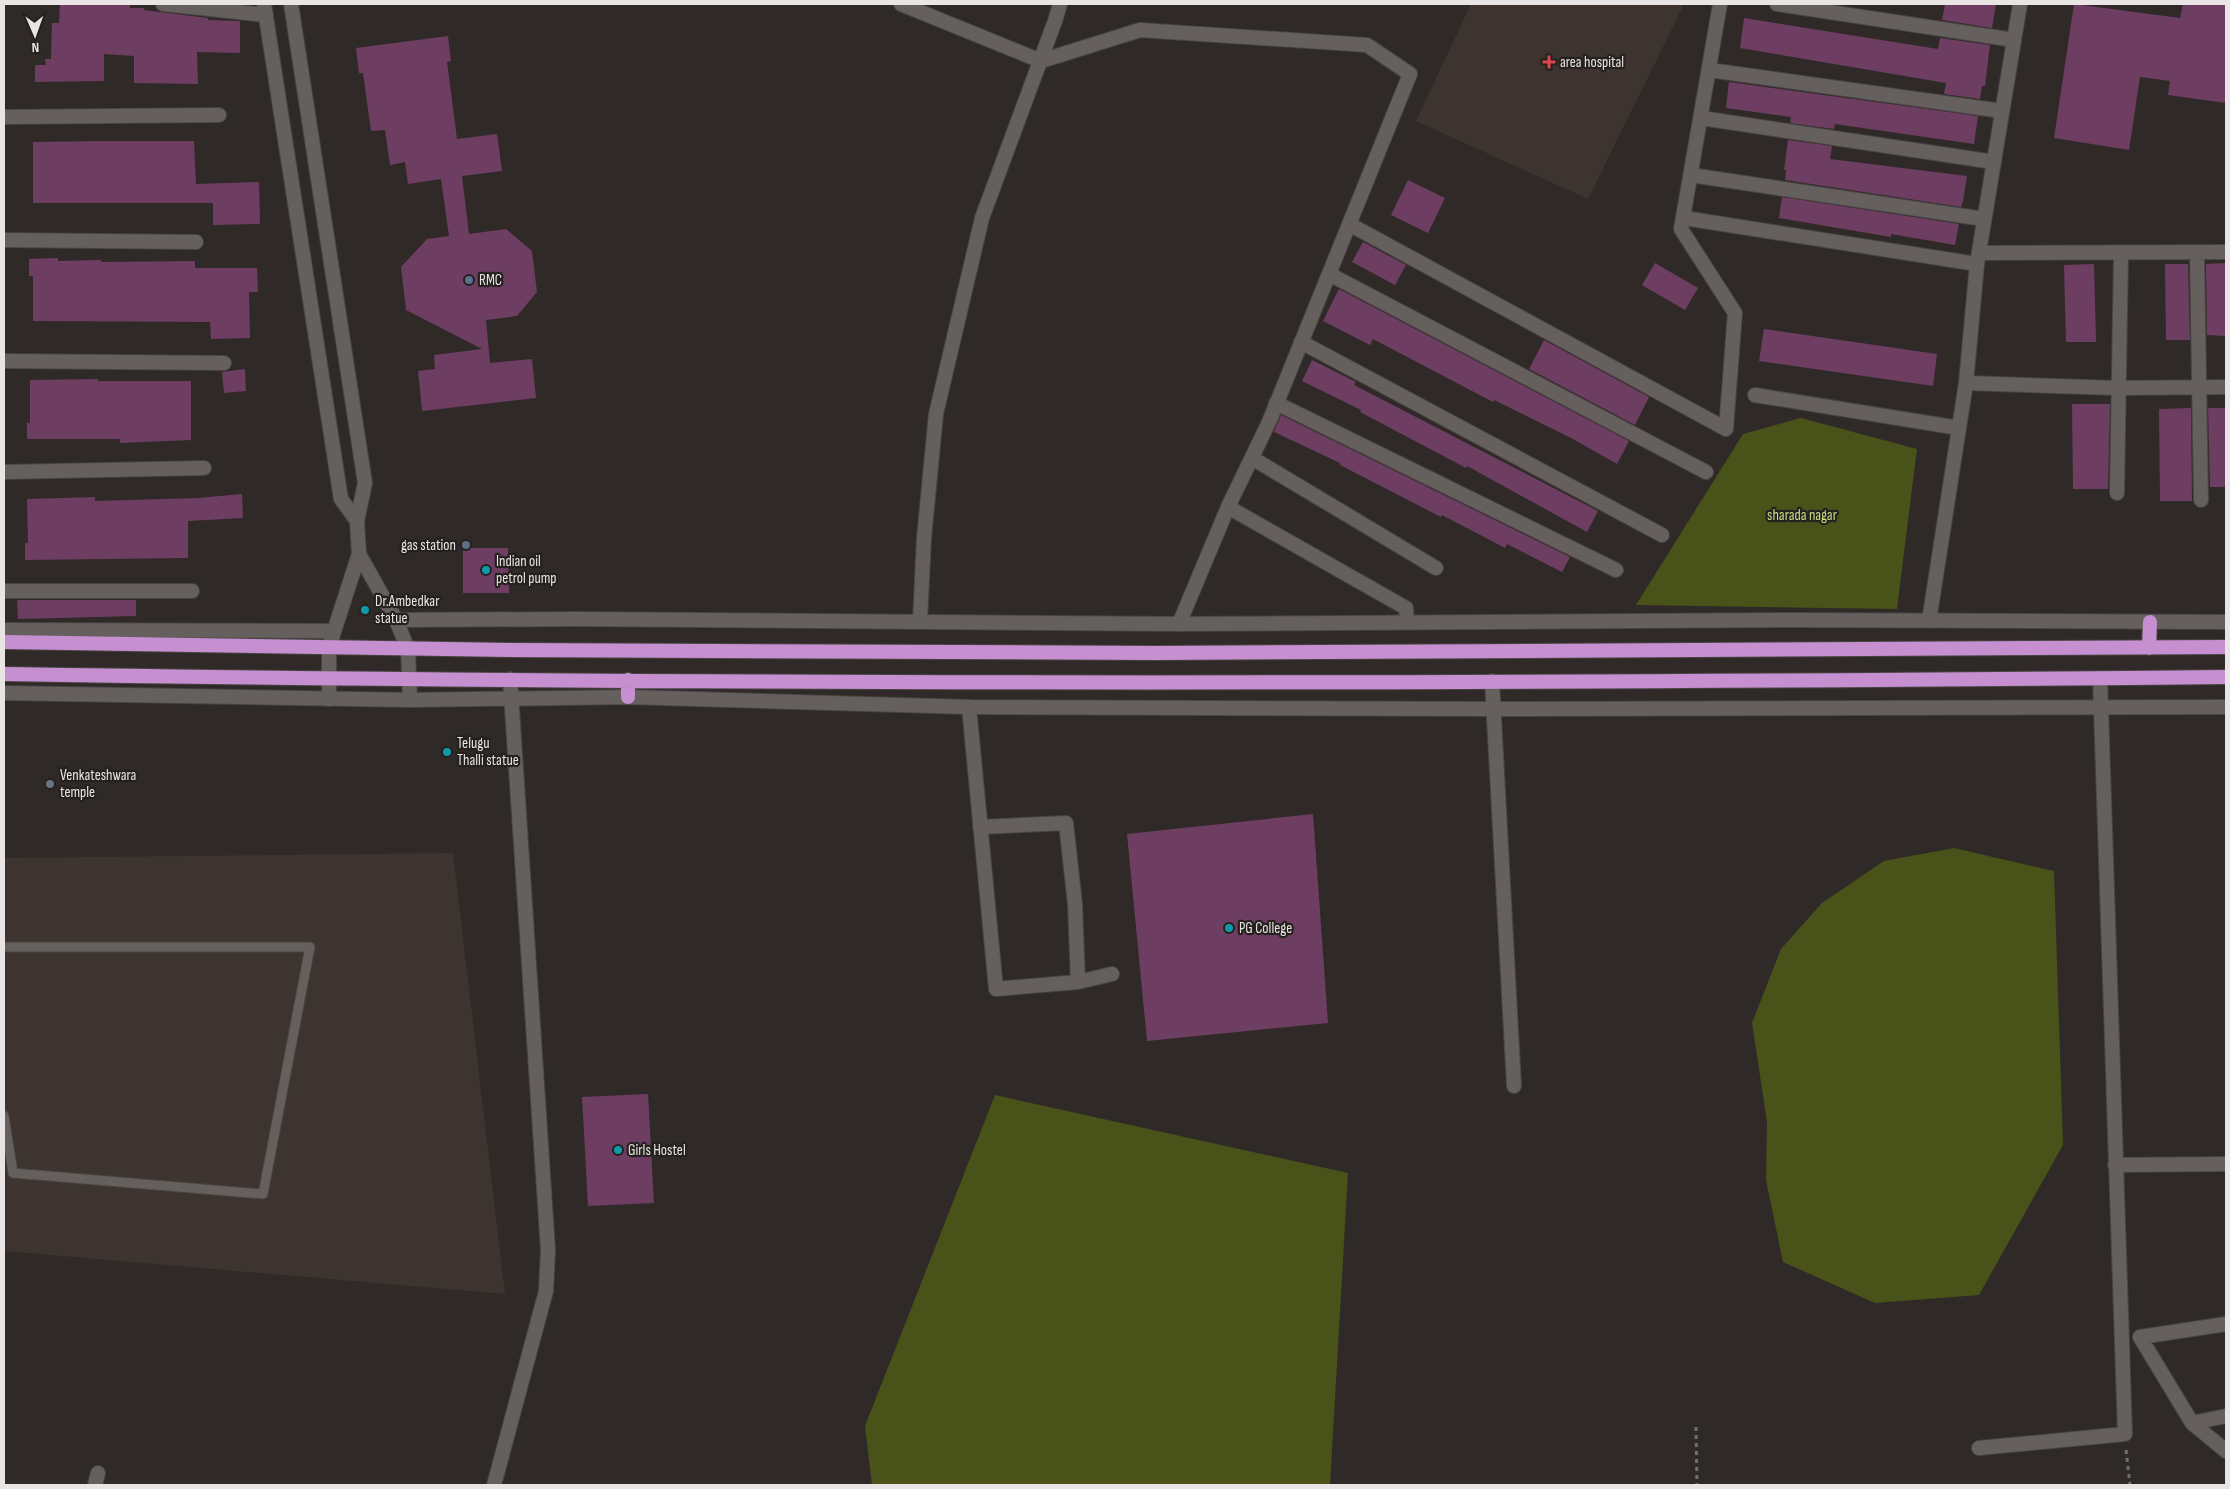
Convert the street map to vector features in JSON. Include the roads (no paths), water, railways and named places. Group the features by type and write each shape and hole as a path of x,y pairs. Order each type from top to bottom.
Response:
{"highway":[{"path":"2149,648 2150,622"},
{"path":"4,637 408,649 877,652 1454,652 2226,647"},
{"path":"4,674 410,680 873,681 1492,681 2226,677"},
{"path":"628,680 628,697"}],"street":[{"path":"162,4 265,9 341,499 357,521"},
{"path":"291,4 365,483 357,521 359,554 329,647 329,699"},
{"path":"901,4 1041,61 1140,30 1367,45 1410,74 1302,342 1252,458 1228,507 1179,624"},
{"path":"920,621 924,538 936,414 982,218 1041,61 1060,4"},
{"path":"1349,224 1726,428 1735,313 1681,228 1720,4"},
{"path":"1777,4 2014,40"},
{"path":"1929,621 1966,383 1978,258 2020,4"},
{"path":"1709,70 2002,111"},
{"path":"4,117 219,115"},
{"path":"1701,118 1994,162"},
{"path":"1691,174 1984,219"},
{"path":"1684,218 1978,258 2120,253 2226,252"},
{"path":"4,240 196,242"},
{"path":"2117,493 2120,253"},
{"path":"2197,253 2201,500"},
{"path":"1329,274 1706,472"},
{"path":"1302,342 1662,535"},
{"path":"4,361 224,363"},
{"path":"1966,383 2118,388 2226,387"},
{"path":"1754,395 1959,428"},
{"path":"1276,403 1616,570"},
{"path":"1252,458 1436,568"},
{"path":"4,472 204,468"},
{"path":"1228,507 1406,608 1407,622"},
{"path":"359,554 396,620 408,649 410,700"},
{"path":"4,591 192,591"},
{"path":"396,620 920,621 1179,624 1929,621 2226,622"},
{"path":"4,637 334,630"},
{"path":"1979,1448 2125,1434 2100,678"},
{"path":"494,1485 546,1291 548,1250 510,680"},
{"path":"1492,681 1514,1086"},
{"path":"4,693 410,700 628,697 970,707 1494,709 2226,707"},
{"path":"970,707 996,989 1078,982 1112,974"},
{"path":"980,827 1066,823 1075,904 1078,982"},
{"path":"2115,1165 2226,1164"},
{"path":"2226,1324 2140,1337 2192,1423 2226,1451"},
{"path":"2192,1423 2226,1416"}],"lane":[{"path":"4,947 310,947 262,1194 13,1173 4,1116"}],"place":[{"name":"area hospital","path":"1549,62"},
{"name":"RMC","path":"469,280"},
{"name":"gas station","path":"466,545"},
{"name":"Indian oil petrol pump","path":"486,570"},
{"name":"Dr.Ambedkar statue","path":"365,610"},
{"name":"Telugu Thalli statue","path":"447,752"},
{"name":"Venkateshwara temple","path":"50,784"},
{"name":"PG College","path":"1229,928"},
{"name":"Girls Hostel","path":"618,1150"}],"park label":[{"name":"sharada nagar","path":"1802,515"}]}
